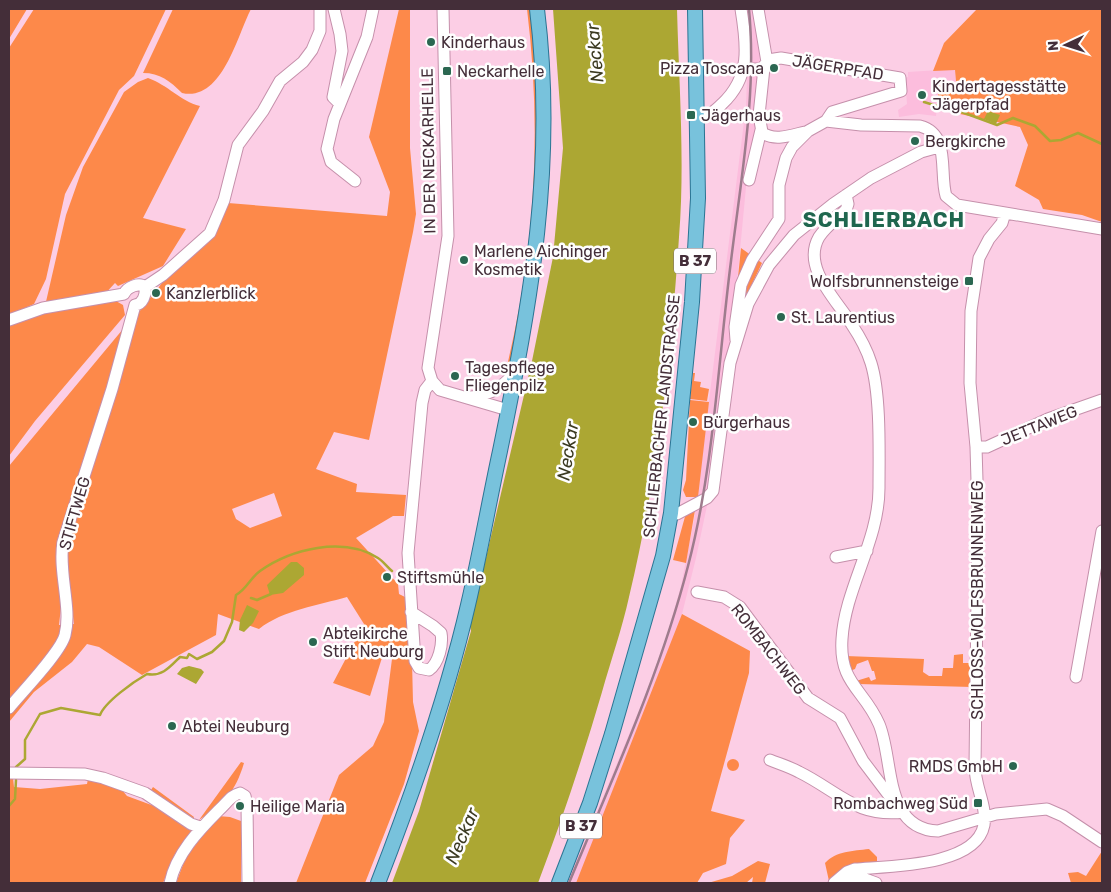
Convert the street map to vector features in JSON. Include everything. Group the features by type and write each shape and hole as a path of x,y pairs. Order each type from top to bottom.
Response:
{"main road":[{"path":"378,883 435,723 468,604 516,372 539,230 544,164 544,96 537,9"},
{"name":"SCHLIERBACHER LANDSTRASSE","path":"559,883 605,759 663,556 671,513 695,262 698,198 698,116 695,9"}],"street":[{"path":"9,320 40,309 124,294 126,290 134,286 142,285 145,287 163,275 210,233 224,200 238,145 280,81 312,50 320,31 320,9"},
{"path":"334,9 342,51 333,97 340,104"},
{"path":"355,181 331,162 326,152 340,104 363,47 373,9"},
{"name":"IN DER NECKARHELLE","path":"432,381 428,363 446,252 449,218 443,9"},
{"path":"698,116 707,116 726,100 739,84 744,70 742,9"},
{"path":"749,180 761,130 758,115 765,65 758,9"},
{"name":"JÄGERPFAD","path":"744,70 765,65 770,59 781,58 900,78 901,91 832,112 826,121"},
{"path":"736,340 735,327 741,285 752,260 779,219 781,175 788,153 804,134 826,121 861,126 920,126 934,134 943,156 944,192 948,199 957,205 1102,229"},
{"path":"761,130 765,135 775,137 804,134"},
{"path":"671,513 677,514 688,506 707,498 713,491 726,382 736,340 752,296 774,258 807,224 846,195 909,158 939,146"},
{"path":"770,760 799,771 864,810 879,813 902,808 890,780 879,723 850,681 842,659 842,631 878,506 879,441 875,380 871,362 852,324 822,280 815,260 816,246 819,238 846,210 848,204 846,195"},
{"name":"SCHLOSS-WOLFSBRUNNENWEG","path":"835,882 847,872 855,869 908,865 952,854 980,837 984,817 975,767 978,514 976,447 970,383 970,340 973,283 982,252 1002,223 1005,213"},
{"name":"STIFTWEG","path":"9,708 64,639 66,621 62,568 63,542 112,389 135,305 140,304 144,299 145,287"},
{"path":"124,294 128,302 135,305"},
{"path":"464,398 491,394 503,386 516,372"},
{"path":"411,612 434,626 442,636 434,666 424,670 419,668 415,662 411,612 408,564 409,533 422,403 425,390 432,381 440,390 508,410"},
{"name":"JETTAWEG","path":"976,447 987,447 1048,419 1102,400"},
{"path":"673,490 688,506"},
{"path":"1076,677 1102,531"},
{"path":"836,557 866,551"},
{"name":"ROMBACHWEG","path":"697,592 724,597 740,607 808,698 840,718 864,761 892,800 902,808 911,822 928,831 946,830 984,817 1047,809 1063,816 1102,842"},
{"path":"9,773 78,774 102,778 145,792 191,824 200,827"},
{"path":"170,883 179,860 200,827 232,796 240,793 245,796 248,816 248,883"},
{"path":"835,882 865,879 876,883"}],"shaded area":[{"path":"9,9 27,9 9,39"},
{"path":"34,9 166,9 134,76 119,90 65,194 46,279 34,304 9,315 9,48"},
{"path":"173,9 251,9 234,50 218,77 208,87 196,93 182,93 164,78 155,74 143,73"},
{"path":"399,9 410,9 410,148 416,214 413,232 369,440 334,432 316,469 357,484 356,492 406,495 404,516 393,516 356,538 398,584 399,594 405,597 412,661 413,702 419,731 404,784 365,883 296,883 339,775 373,746 384,722 393,651 385,648 370,696 333,683 364,624 347,597 279,617 259,629 218,614 216,635 142,675 99,647 87,644 72,662 34,692 9,722 9,466 128,323 56,548 61,607 59,625 74,624 67,570 68,545 139,312 170,273 217,228 228,203 387,216 390,192 369,137","holes":["274,493 282,516 250,528 236,519 232,509"]},
{"path":"527,9 531,9 539,93 534,230 510,366 506,370 524,280 533,190 534,100 532,54"},
{"path":"746,9 756,9 761,75 756,128 746,187 732,335 708,501 682,614 633,745 576,883 567,883 645,696 666,638 681,586 694,520 746,106 748,50"},
{"path":"977,9 1102,9 1102,222 1082,215 1043,209 1039,200 1015,186 1028,145 1020,127 937,109 939,85 957,92 955,70 933,71 944,43"},
{"name":"Kindertagesstätte Jägerpfad","path":"955,69 957,92 939,85 936,116 919,114 899,117 898,110 907,104 905,78 908,77 908,72"},
{"path":"148,78 193,104 200,106 143,218 186,229 163,266 118,286 115,283 103,296 45,306 66,215 83,167 124,92 138,82"},
{"path":"741,248 762,263 744,301 732,335"},
{"path":"116,301 123,305 125,315 35,421 9,456 9,323 37,313"},
{"path":"693,373 695,373 694,381 701,382 700,387 709,389 707,401 690,399"},
{"path":"690,400 709,402 698,497 686,497 683,490 686,480"},
{"path":"695,510 686,563 673,560 686,513"},
{"path":"682,614 750,651 749,673 711,811 745,820 730,838 726,864 703,873 697,883 576,883"},
{"path":"963,654 963,663 972,663 972,687 858,684 856,681 869,677 871,681 876,679 874,671 872,671 868,660 857,664 855,669 850,671 846,656 924,659 923,672 929,676 942,676 943,668 953,668 954,655"},
{"path":"731,759 735,759 739,765 735,771 731,771 727,767 727,763"},
{"path":"241,762 244,763 241,773 228,796 199,820"},
{"path":"9,778 13,778 14,787 40,789 87,784 88,779 122,790 127,796 165,810 194,832 175,854 163,883 9,883"},
{"path":"153,787 194,817 193,820 151,790"},
{"path":"218,816 230,817 241,821 241,883 176,883 186,857"},
{"path":"869,849 877,857 877,862 845,867 829,881 825,863 829,859 845,852"},
{"path":"1102,851 1102,883 1071,883 1068,873 1078,872 1086,876"},
{"path":"758,861 770,864 765,883 752,883 753,877 746,883 708,883 732,876"}],"water":[{"name":"Neckar","path":"553,9 677,9 681,123 681,209 667,373 648,508 620,633 580,764 538,883 392,883 419,811 471,631 470,626 532,361 553,257 563,148"},
{"path":"988,111 1000,115 996,124 984,119"},
{"path":"291,562 297,562 304,568 304,575 283,593 270,595 267,585"},
{"path":"247,605 259,611 253,623 244,632 239,630 240,620"},
{"path":"189,666 201,669 204,672 196,684 177,674 182,668"}],"waterway":[{"name":"SCHLIERBACH","path":"924,102 937,106 956,106 959,111 997,125 1013,118 1035,126 1050,141 1061,140 1078,133 1102,144"},
{"path":"16,767 25,759 25,740 40,714 61,708 100,715 113,698 147,674 161,673 180,657 187,658 189,654 197,659 212,652 224,641 232,622 236,595 260,571 273,563 302,551 333,547 349,548 364,551 378,558 392,571"},
{"path":"251,598 257,600 271,594"},
{"path":"9,806 15,799 16,780"}],"railway":[{"path":"569,883 618,766 664,647 677,607 697,529 710,453 726,299 747,135 751,72 749,9"}],"place":[{"name":"Kinderhaus","path":"431,42"},
{"name":"Pizza Toscana","path":"774,68"},
{"name":"Neckarhelle","path":"447,71"},
{"name":"Kindertagesstätte Jägerpfad","path":"922,95"},
{"name":"Jägerhaus","path":"691,115"},
{"name":"Bergkirche","path":"915,141"},
{"name":"Marlene Aichinger Kosmetik","path":"464,260"},
{"name":"Wolfsbrunnensteige","path":"969,281"},
{"name":"Kanzlerblick","path":"156,293"},
{"name":"St. Laurentius","path":"781,317"},
{"name":"Tagespflege Fliegenpilz","path":"455,376"},
{"name":"Bürgerhaus","path":"693,422"},
{"name":"Stiftsmühle","path":"387,577"},
{"name":"Abteikirche Stift Neuburg","path":"313,642"},
{"name":"Abtei Neuburg","path":"172,726"},
{"name":"RMDS GmbH","path":"1013,766"},
{"name":"Rombachweg Süd","path":"978,803"},
{"name":"Heilige Maria","path":"240,806"}],"district":[{"name":"SCHLIERBACH","path":"884,220"}]}
